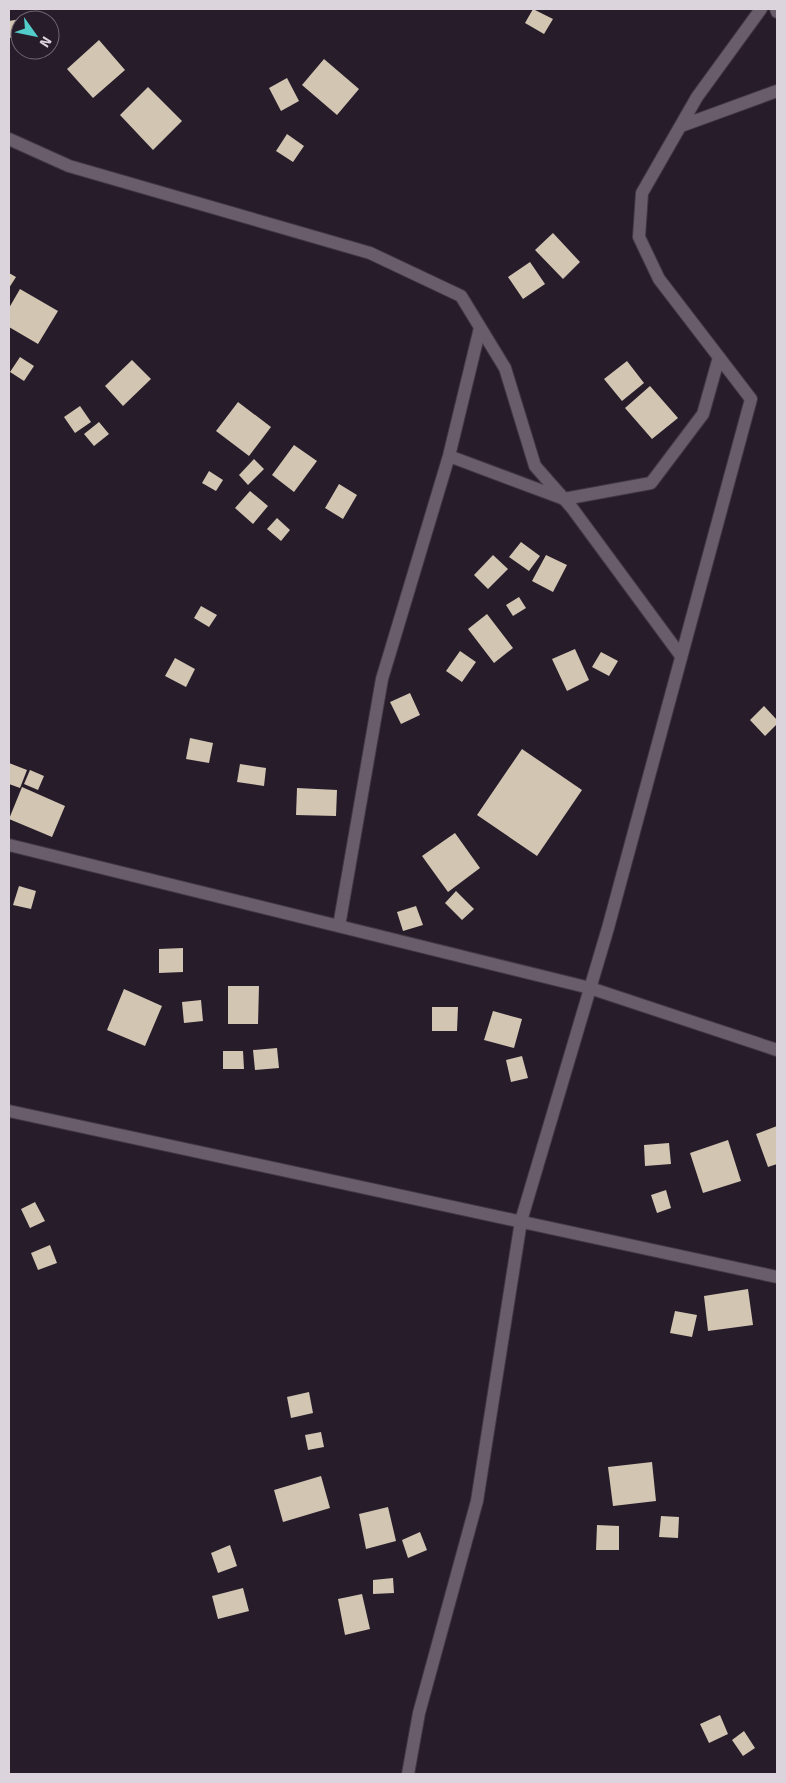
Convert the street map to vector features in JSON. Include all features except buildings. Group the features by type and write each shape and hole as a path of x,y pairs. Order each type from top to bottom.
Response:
{"street":[{"path":"408,1774 419,1713 476,1501 521,1221 590,988 751,399 659,280 639,237 642,193 697,97 761,9"},
{"path":"681,126 777,91"},
{"path":"9,139 69,166 370,254 461,296 505,368 535,466 564,498 681,656"},
{"path":"339,926 382,679 449,456 480,328"},
{"path":"449,456 564,498 651,483 703,414 718,357"},
{"path":"9,845 590,988 777,1050"},
{"path":"9,1111 777,1277"}]}
